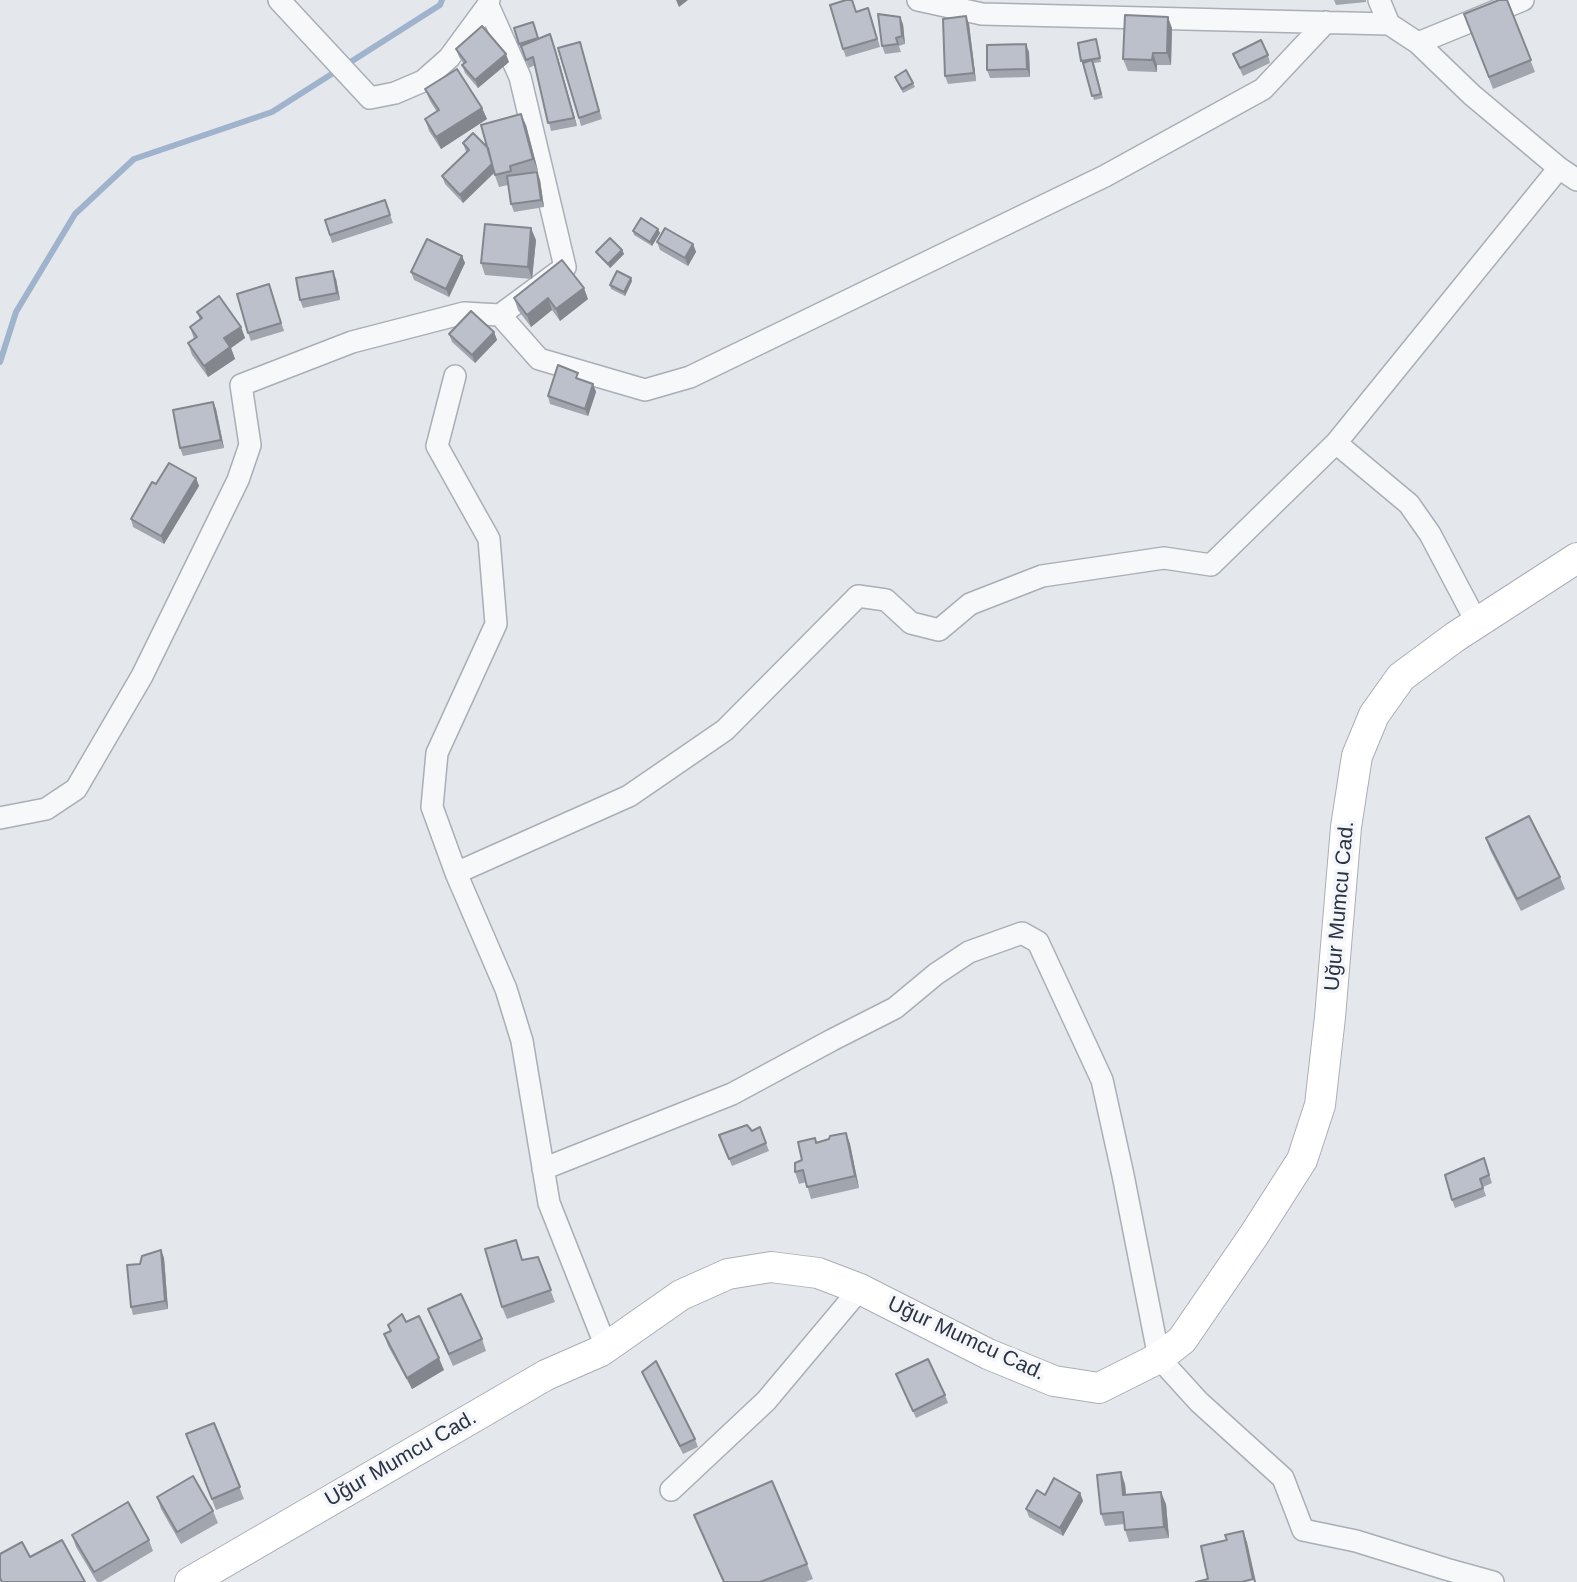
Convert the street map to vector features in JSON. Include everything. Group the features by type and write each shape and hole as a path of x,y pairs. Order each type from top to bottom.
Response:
{"street":[{"path":"279,0 370,98 395,93 423,81 449,58 488,2"},
{"path":"456,873 629,796 725,730 858,596 887,600 911,623 939,630 970,604 1042,576 1164,558 1211,565 1336,443 1568,174 1472,95 1418,43 1389,24 982,14 918,0"},
{"path":"1379,0 1389,24"},
{"path":"1418,43 1523,0"},
{"path":"0,818 46,809 76,789 142,676 238,480 250,445 241,385 352,342 464,313 500,315 565,267 520,77 488,2"},
{"path":"500,315 539,359 645,390 690,377 1105,176 1263,89 1326,22"},
{"path":"455,376 438,446 489,540 496,624 437,753 432,807 456,873 506,989 522,1041 549,1203 606,1347"},
{"path":"1336,443 1409,503 1430,534 1477,623"},
{"name":"Uğur Mumcu Cad.","path":"190,1582 546,1375 606,1347 681,1295 728,1273 771,1267 818,1273 860,1289 988,1354 1055,1381 1099,1388 1159,1358 1182,1340 1302,1160 1320,1105 1346,827 1355,768 1374,715 1401,677 1455,637 1577,558"},
{"path":"543,1169 732,1094 895,1008 936,974 969,952 1022,933 1038,942 1102,1080 1159,1358 1199,1402 1283,1478 1303,1530 1356,1541 1493,1582"},
{"path":"671,1490 766,1401 860,1289"}],"building":[{"path":"852,0 856,12 868,8 877,39 843,49 830,5"},
{"path":"1499,0 1507,0 1531,60 1489,77 1464,14"},
{"path":"878,14 900,17 902,36 896,38 898,44 882,46"},
{"path":"1125,15 1168,17 1167,53 1153,53 1152,60 1123,59"},
{"path":"966,16 974,73 945,76 943,19"},
{"path":"533,22 538,38 519,44 514,28"},
{"path":"482,26 506,54 475,80 462,65 466,62 456,49"},
{"path":"550,34 574,118 548,123 533,57 526,60 521,46"},
{"path":"1096,39 1100,58 1081,61 1078,43"},
{"path":"1261,40 1268,55 1240,68 1233,54"},
{"path":"580,42 599,111 579,118 558,48"},
{"path":"1026,44 1027,69 987,70 987,45"},
{"path":"1092,60 1101,94 1092,96 1083,63"},
{"path":"457,69 482,108 436,137 425,119 439,110 425,89"},
{"path":"906,70 913,83 902,89 895,77"},
{"path":"521,114 533,159 510,166 511,171 495,175 481,125"},
{"path":"473,133 488,148 492,164 460,195 442,176 469,150 463,143"},
{"path":"537,172 541,200 511,204 507,176"},
{"path":"385,200 390,215 330,235 325,220"},
{"path":"641,218 658,229 650,242 633,231"},
{"path":"485,224 531,228 528,267 481,263"},
{"path":"665,228 693,244 685,258 657,242"},
{"path":"610,238 622,250 608,264 596,252"},
{"path":"427,239 462,256 446,289 411,272"},
{"path":"562,260 584,288 556,309 548,298 527,315 514,298"},
{"path":"333,271 337,293 300,300 296,278"},
{"path":"617,271 631,278 624,292 610,285"},
{"path":"269,284 281,323 248,333 237,294"},
{"path":"219,296 241,327 224,338 230,347 204,366 188,343 197,337 190,327 202,318 197,312"},
{"path":"471,311 494,332 472,355 449,334"},
{"path":"558,365 578,373 576,378 593,384 585,409 548,396"},
{"path":"213,402 221,440 180,448 173,410"},
{"path":"169,463 196,478 161,536 131,519 152,482 156,484"},
{"path":"1529,816 1560,877 1517,899 1486,838"},
{"path":"747,1125 752,1131 760,1127 766,1143 729,1159 719,1135"},
{"path":"846,1133 855,1176 807,1187 803,1170 795,1172 795,1163 802,1160 798,1142 815,1138 816,1143 829,1139 830,1136"},
{"path":"1484,1158 1489,1175 1480,1179 1483,1188 1452,1200 1445,1175"},
{"path":"516,1240 522,1260 538,1257 551,1290 502,1307 485,1249"},
{"path":"161,1250 165,1301 131,1307 127,1265 140,1264 142,1256"},
{"path":"461,1294 482,1339 449,1354 428,1309"},
{"path":"402,1314 406,1322 419,1316 439,1358 407,1378 384,1334 391,1331 388,1325"},
{"path":"928,1359 945,1395 913,1411 896,1374"},
{"path":"656,1361 695,1439 680,1446 642,1372"},
{"path":"214,1423 240,1487 212,1499 186,1434"},
{"path":"1121,1472 1123,1495 1161,1492 1164,1527 1125,1530 1123,1512 1101,1514 1097,1475"},
{"path":"193,1476 213,1511 177,1532 157,1497"},
{"path":"1054,1478 1080,1493 1060,1528 1026,1509 1037,1490 1045,1495"},
{"path":"772,1481 807,1564 760,1582 724,1582 694,1515"},
{"path":"128,1502 149,1540 94,1572 72,1535"},
{"path":"1243,1531 1253,1579 1242,1582 1196,1582 1208,1579 1201,1546 1227,1540 1225,1535"},
{"path":"62,1540 85,1582 2,1582 0,1554 22,1542 30,1557"}],"waterway":[{"path":"0,362 16,312 75,214 134,159 272,112 440,5 442,0"}]}
